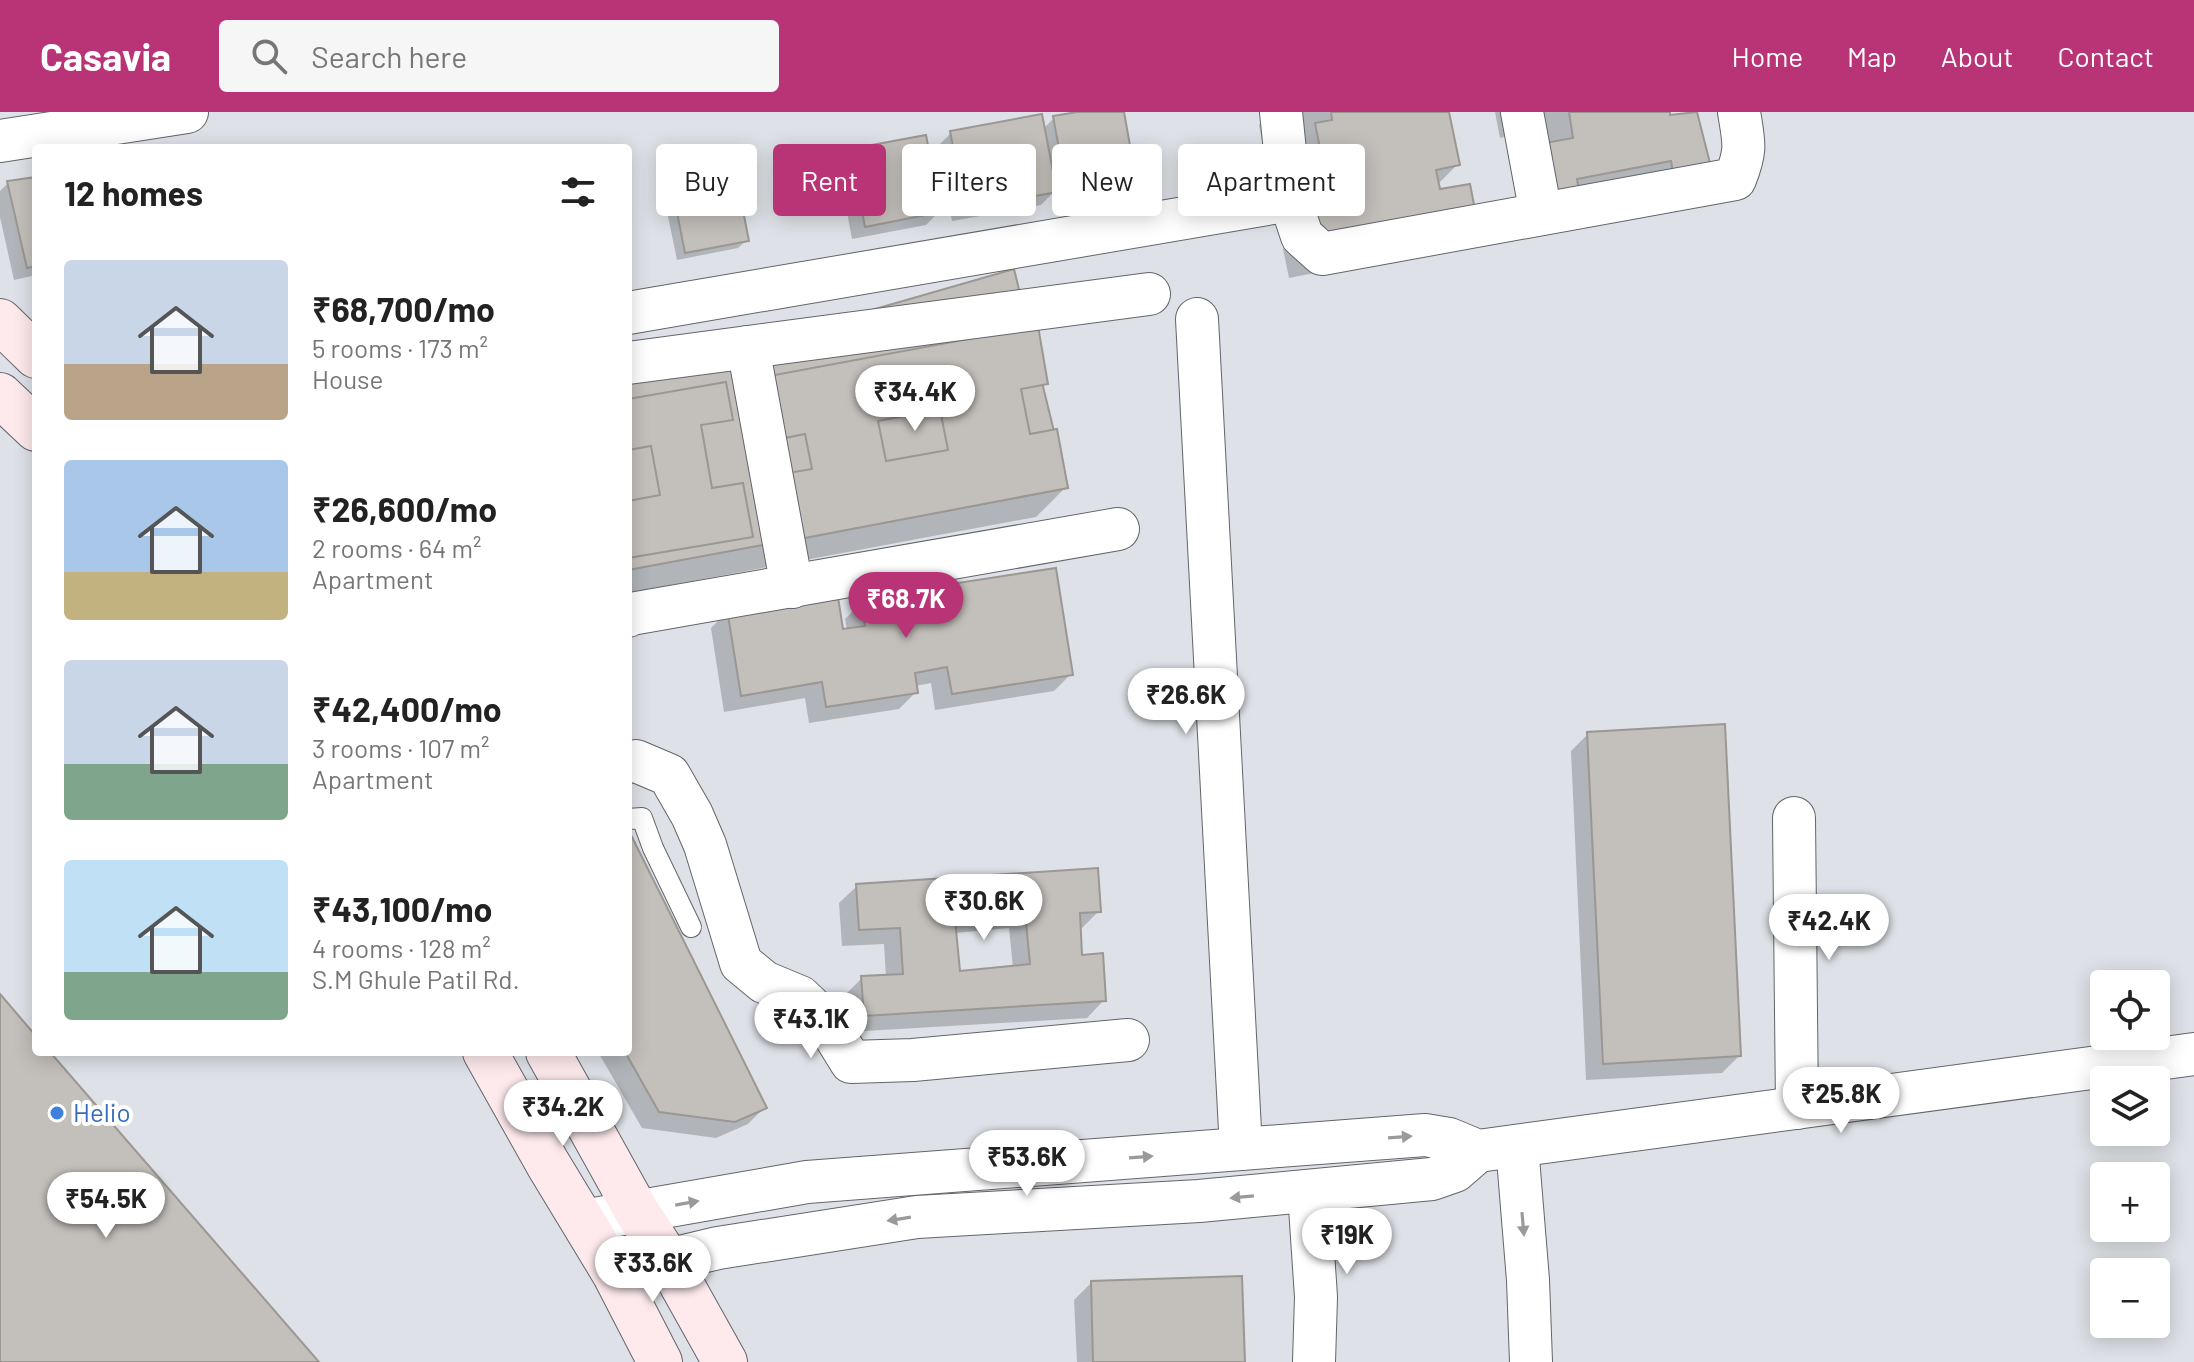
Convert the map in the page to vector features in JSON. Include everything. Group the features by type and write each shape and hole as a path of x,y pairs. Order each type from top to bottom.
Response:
{"street":[{"path":"0,141 187,112"},
{"path":"1281,112 1284,144"},
{"path":"1522,112 1541,214"},
{"path":"1295,216 1302,236 1322,254 1735,179 1745,145 1739,112"},
{"path":"632,312 1196,216"},
{"path":"632,362 1149,294"},
{"path":"1197,319 1241,1149"},
{"path":"0,321 32,352"},
{"path":"748,347 792,587"},
{"path":"0,395 32,425"},
{"path":"632,614 1118,529"},
{"path":"632,762 669,775 692,815 705,845 741,963 764,982 800,997 827,1023 851,1062 913,1060 1128,1040"},
{"path":"1794,818 1797,1108"},
{"path":"583,1221 807,1182 1425,1135 1497,1148 2194,1054"},
{"path":"487,1056 614,1273 660,1362"},
{"path":"550,1056 725,1362"},
{"path":"614,1273 718,1248 917,1217 1199,1201 1432,1179 1455,1171 1497,1148"},
{"path":"1497,1148 1528,1280 1531,1362"},
{"path":"1309,1192 1316,1297 1314,1362"}],"lane":[{"path":"632,819 642,818 691,927"}],"building":[{"path":"1077,112 1124,112 1130,144 1058,144 1053,116"},
{"path":"1331,112 1449,112 1460,165 1436,170 1440,189 1470,184 1476,215 1321,246 1315,216 1365,216 1365,144 1319,144 1315,123 1332,120"},
{"path":"1569,112 1670,112 1670,115 1697,112 1712,171 1674,179 1671,161 1577,179 1580,197 1557,202 1545,143 1573,138"},
{"path":"1042,114 1052,166 1052,193 1036,196 1036,144 952,144 950,131"},
{"path":"926,135 928,144 902,144 902,216 921,216 865,227 863,216 886,216 886,144 877,144"},
{"path":"32,178 32,267 27,268 7,181"},
{"path":"678,216 744,216 749,241 685,253"},
{"path":"1014,269 1068,488 632,569 632,379"},
{"path":"1038,326 1048,384 1021,389 1030,434 1057,429 1068,488 794,540 782,474 812,469 805,434 775,440 764,377","holes":["940,409 948,450 886,461 878,421"]},
{"path":"726,382 733,420 701,425 712,488 743,483 753,537 632,557 632,500 660,495 651,446 632,449 632,398"},
{"path":"1056,568 1073,675 952,694 947,667 915,673 918,693 826,707 822,682 741,696 727,609 837,591 843,629 865,626 861,600 917,591 922,620 943,616 938,586"},
{"path":"1725,724 1741,1056 1603,1064 1587,732"},
{"path":"632,837 767,1108 735,1122 659,1112 627,1056 632,1056"},
{"path":"1098,868 1101,912 1080,913 1082,955 1103,953 1106,1001 864,1016 861,976 903,974 900,928 859,930 856,884","holes":["1025,912 1030,964 960,971 955,919"]},
{"path":"0,994 32,1031 32,1056 53,1056 319,1362 0,1362"},
{"path":"1242,1276 1245,1362 1093,1362 1091,1281"}],"place":[{"name":"Helio","path":"57,1113"}]}
